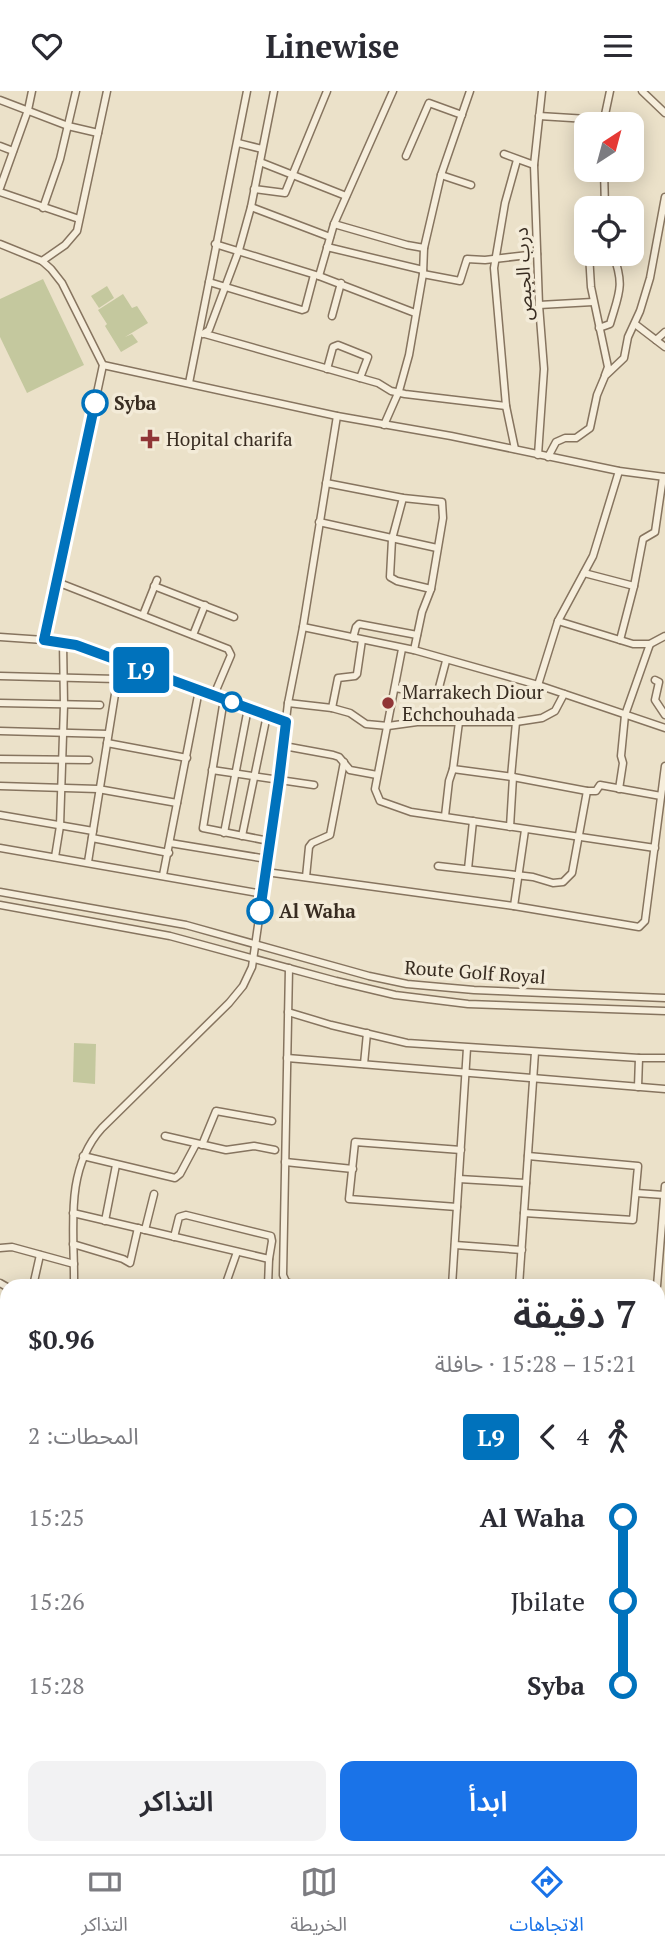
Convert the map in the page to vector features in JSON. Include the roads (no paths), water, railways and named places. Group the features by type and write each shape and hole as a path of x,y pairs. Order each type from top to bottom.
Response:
{"street":[{"path":"32,91 0,190 79,219"},
{"path":"43,208 76,91"},
{"path":"42,261 73,239 107,91"},
{"path":"189,383 201,335 215,244 247,91"},
{"path":"201,335 209,330 239,250 251,207 274,91"},
{"path":"254,189 284,194 327,91"},
{"path":"209,282 304,310 334,224 393,91"},
{"path":"384,425 399,391 409,355 423,272 424,248 441,175 470,91"},
{"name":"درب الجبص","path":"538,455 544,369 534,165 542,91"},
{"path":"605,112 610,91"},
{"path":"642,91 665,113"},
{"path":"0,100 68,126 98,133"},
{"path":"406,156 429,103 462,115"},
{"path":"539,116 574,119"},
{"path":"238,143 262,149"},
{"path":"0,146 13,151"},
{"path":"504,155 534,165"},
{"path":"515,449 506,406 494,258 517,160"},
{"path":"260,162 346,196"},
{"path":"441,175 471,185"},
{"path":"605,376 624,358 628,337 650,278 665,197"},
{"path":"251,207 330,237"},
{"path":"334,224 407,246 424,248"},
{"path":"656,245 665,229"},
{"path":"0,244 42,261 62,283 103,365 44,640"},
{"path":"215,244 341,283 415,313"},
{"path":"327,247 460,281 467,259 485,261 537,254"},
{"path":"548,457 556,442 576,438 590,428 597,395 608,367 593,302 589,266"},
{"path":"599,328 610,324 620,293 621,278 617,266"},
{"path":"332,316 341,283"},
{"path":"539,305 593,302"},
{"path":"635,324 665,347"},
{"path":"656,340 665,332"},
{"path":"201,335 378,383 391,391 506,406"},
{"path":"327,369 333,347 338,345 368,357 360,378"},
{"path":"103,365 337,416 619,471 664,477 661,509 655,532 643,539 620,640"},
{"path":"74,1279 73,1213 77,1176 83,1156 102,1128 229,1003 246,981 253,958 288,703 337,416"},
{"path":"538,685 558,621 593,556 619,471"},
{"path":"326,483 403,498 443,502 443,518 431,589 422,612 414,650"},
{"path":"403,498 392,539 390,577 431,589"},
{"path":"320,522 437,548"},
{"path":"584,573 634,586"},
{"path":"57,582 231,652 214,695"},
{"path":"143,615 156,583 234,617"},
{"path":"193,635 205,605"},
{"path":"558,621 633,644 650,644 665,636"},
{"path":"353,638 359,624 417,635"},
{"path":"303,627 414,650 538,685 665,728"},
{"path":"0,638 63,642 286,722"},
{"path":"332,708 338,678 355,677 357,674 362,640"},
{"path":"55,857 60,826 63,642"},
{"path":"619,789 625,715 650,644"},
{"path":"402,649 377,775 377,798 386,805 411,812 655,848"},
{"path":"395,688 438,695 446,661"},
{"path":"88,862 120,663"},
{"path":"0,676 117,679"},
{"path":"655,680 659,682 655,701 665,715"},
{"path":"163,875 199,690"},
{"path":"288,703 332,708 350,713 366,724 388,726 405,723 516,722 547,717 557,708 565,694"},
{"path":"224,699 203,827 269,841"},
{"path":"0,703 100,705"},
{"path":"224,833 248,708"},
{"path":"242,836 267,715"},
{"path":"445,816 459,722"},
{"path":"510,827 516,722"},
{"path":"0,731 108,734"},
{"path":"107,743 187,758"},
{"path":"284,747 333,755 350,770 377,775"},
{"path":"0,759 89,760"},
{"path":"306,877 309,847 330,835 344,762"},
{"path":"266,871 514,905 639,927 645,921 665,765"},
{"path":"453,769 587,791 596,791 600,785 662,796"},
{"path":"212,770 314,785"},
{"path":"0,786 98,789 177,803"},
{"path":"438,866 553,883 567,880 572,873 587,791"},
{"path":"0,815 60,826 169,853"},
{"path":"468,869 472,821"},
{"path":"514,905 525,830"},
{"path":"170,843 267,859"},
{"path":"0,848 263,894"},
{"name":"Route Golf Royal","path":"0,892 186,925 369,976 439,988 665,998"},
{"name":"Route Golf Royal","path":"0,905 170,936 395,995 456,1002 665,1011"},
{"path":"285,1279 289,968"},
{"path":"288,1012 407,1043 665,1058"},
{"path":"364,1064 367,1033"},
{"path":"453,1279 467,1048"},
{"path":"520,1279 535,1052"},
{"path":"287,1058 665,1089"},
{"path":"638,1087 639,1058"},
{"path":"83,1156 175,1178 191,1158 216,1111 272,1121"},
{"path":"165,1136 231,1150 254,1146 275,1150"},
{"path":"457,1207 349,1199 355,1142 461,1150"},
{"path":"524,1213 633,1220 638,1166 528,1156"},
{"path":"285,1162 353,1169"},
{"path":"105,1221 116,1165"},
{"path":"459,1179 526,1183"},
{"path":"658,1279 665,1186"},
{"path":"636,1193 664,1195"},
{"path":"73,1244 130,1263 154,1194"},
{"path":"73,1213 269,1259"},
{"path":"174,1237 179,1217 186,1215 271,1236 268,1279"},
{"path":"455,1245 522,1250"},
{"path":"0,1248 12,1247 74,1264"},
{"path":"227,1279 237,1252"},
{"path":"35,1279 40,1255"}],"place":[{"name":"Syba","path":"95,403"},
{"name":"Hopital charifa","path":"150,439"},
{"name":"Marrakech Diour Echchouhada","path":"388,703"},
{"name":"Al Waha","path":"260,911"}]}
